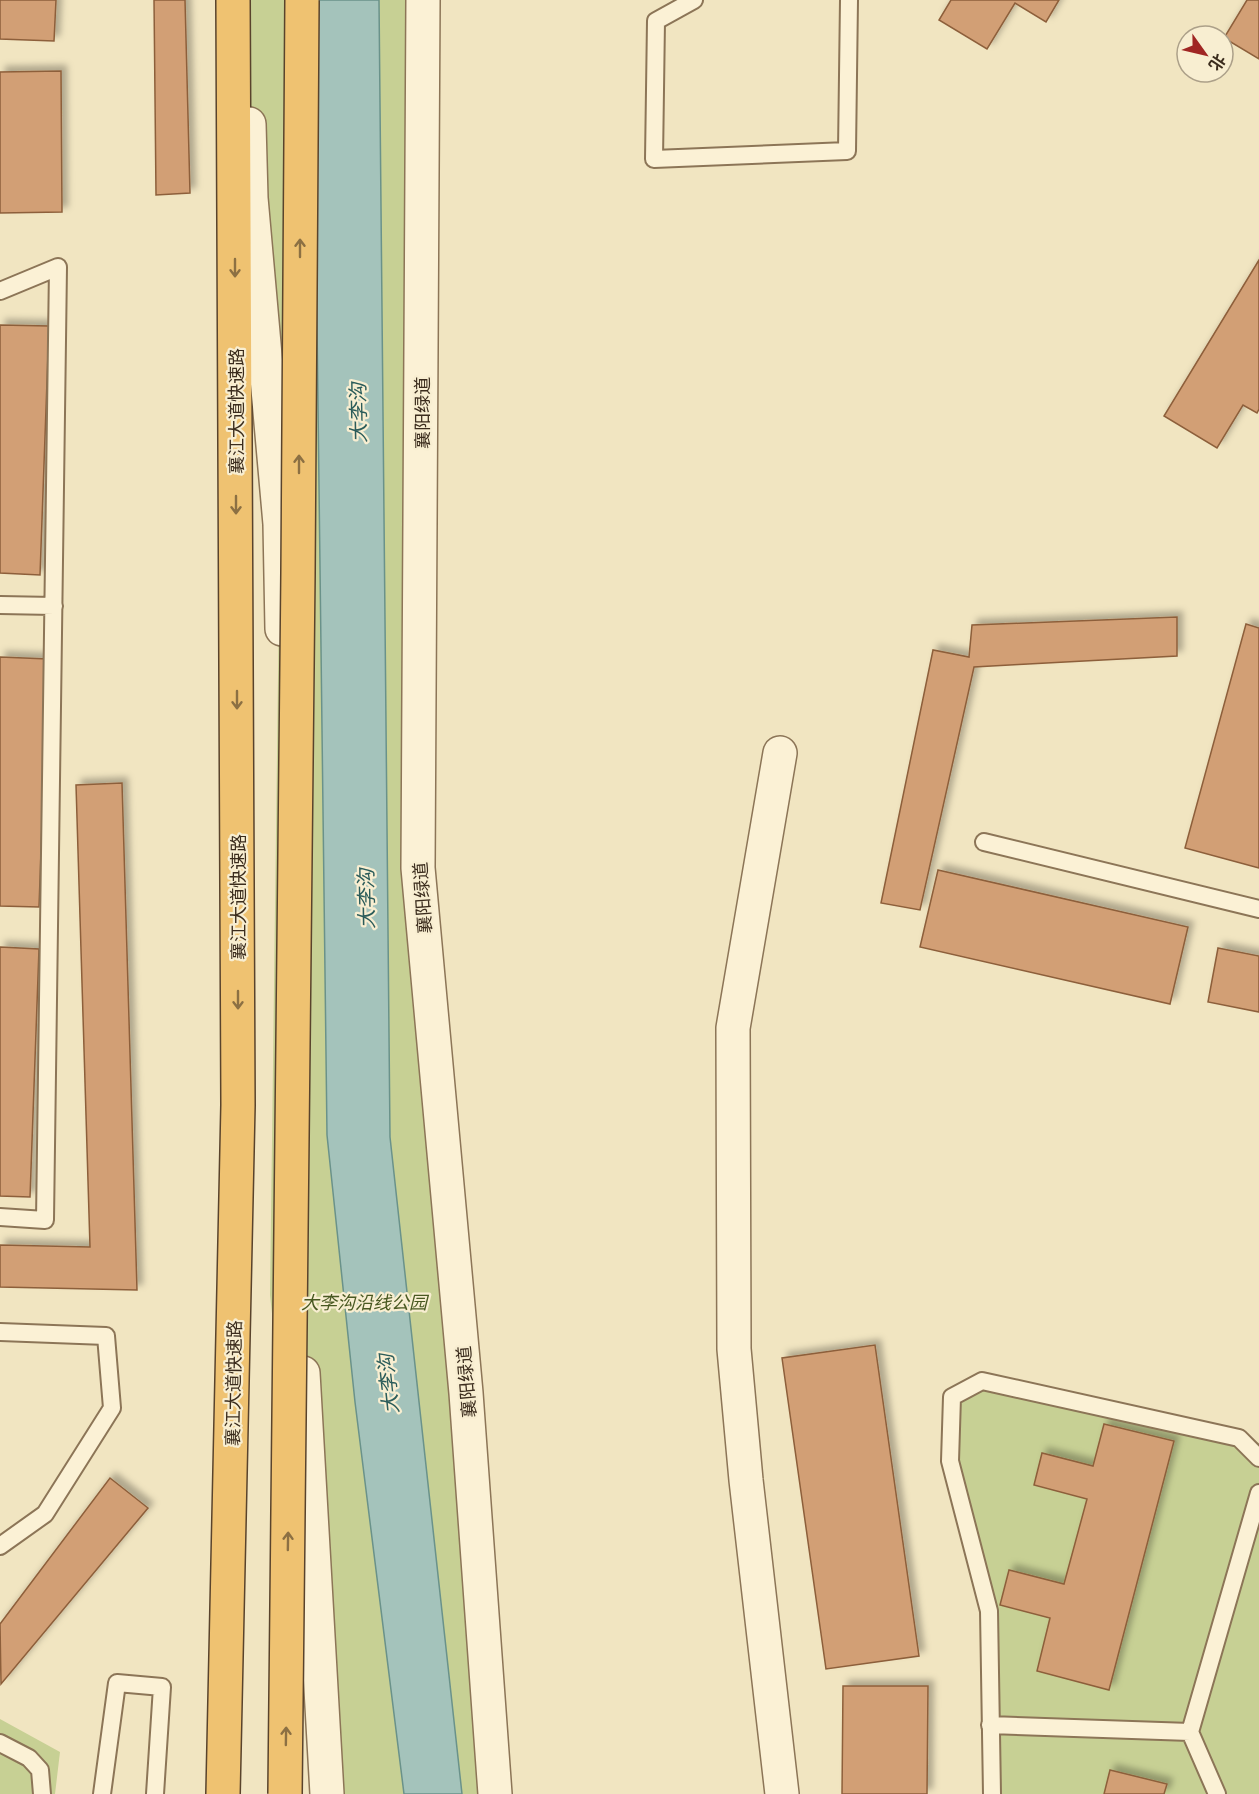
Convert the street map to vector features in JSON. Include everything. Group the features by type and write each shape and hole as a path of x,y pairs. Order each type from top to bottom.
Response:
{"highway":[{"name":"襄江大道快速路","path":"223,1794 238,1105 233,0"},
{"path":"285,1794 302,0"}],"street":[{"path":"246,0 251,198 280,524 298,1292 327,1794"},
{"name":"襄阳绿道","path":"423,0 418,868 466,1393 495,1794"},
{"path":"780,753 733,1028 734,1349 746,1480 782,1794"}],"lane":[{"path":"694,0 656,21 654,159 846,151 849,0"},
{"path":"0,291 58,267 45,1220 0,1217"},
{"path":"0,606 54,606"},
{"path":"984,842 1259,909"},
{"path":"0,1332 106,1336 112,1408 45,1514 0,1546"},
{"path":"992,1794 989,1611 950,1461 952,1397 982,1381 1239,1438 1259,1458"},
{"path":"1217,1794 1190,1732 1259,1493"},
{"path":"102,1794 117,1683 162,1687 155,1794"},
{"path":"990,1725 1190,1732"},
{"path":"0,1743 29,1758 40,1770 42,1794"}],"green space":[{"name":"大李沟沿线公园","path":"246,0 423,0 418,868 495,1794 324,1794 270,1295 280,524 251,198"},
{"path":"982,1381 1259,1443 1259,1794 992,1794 989,1611 950,1461 952,1397"},
{"path":"0,1719 60,1752 55,1794 0,1794"}],"water":[{"name":"大李沟","path":"313,0 379,0 390,1137 462,1794 404,1794 355,1402 327,1135"}],"building":[{"path":"0,0 56,0 54,41 0,39"},
{"path":"154,0 185,0 190,193 156,195"},
{"path":"951,0 1059,0 1046,22 1015,3 987,49 939,20"},
{"path":"1247,0 1259,0 1259,59 1235,45 1235,24 1232,24"},
{"path":"61,71 62,212 0,213 0,72"},
{"path":"1259,260 1259,409 1257,413 1243,405 1217,448 1164,416"},
{"path":"0,325 49,326 40,575 0,573"},
{"path":"1177,617 1177,656 974,667 920,910 881,903 933,650 969,657 972,625"},
{"path":"1246,624 1259,628 1259,868 1185,848"},
{"path":"0,657 48,659 39,907 0,906"},
{"path":"122,783 137,1290 0,1287 0,1245 90,1247 76,785"},
{"path":"938,870 1188,927 1170,1004 920,947"},
{"path":"0,947 39,949 30,1197 0,1196"},
{"path":"1218,948 1259,956 1259,1012 1208,1002"},
{"path":"875,1345 919,1656 826,1669 782,1358"},
{"path":"1104,1424 1174,1441 1109,1690 1037,1671 1050,1618 1000,1605 1009,1570 1064,1584 1087,1499 1034,1485 1042,1453 1093,1466"},
{"path":"110,1478 148,1508 1,1684 0,1624"},
{"path":"843,1686 928,1686 927,1794 842,1794"},
{"path":"1110,1770 1167,1784 1164,1794 1104,1794"}]}
